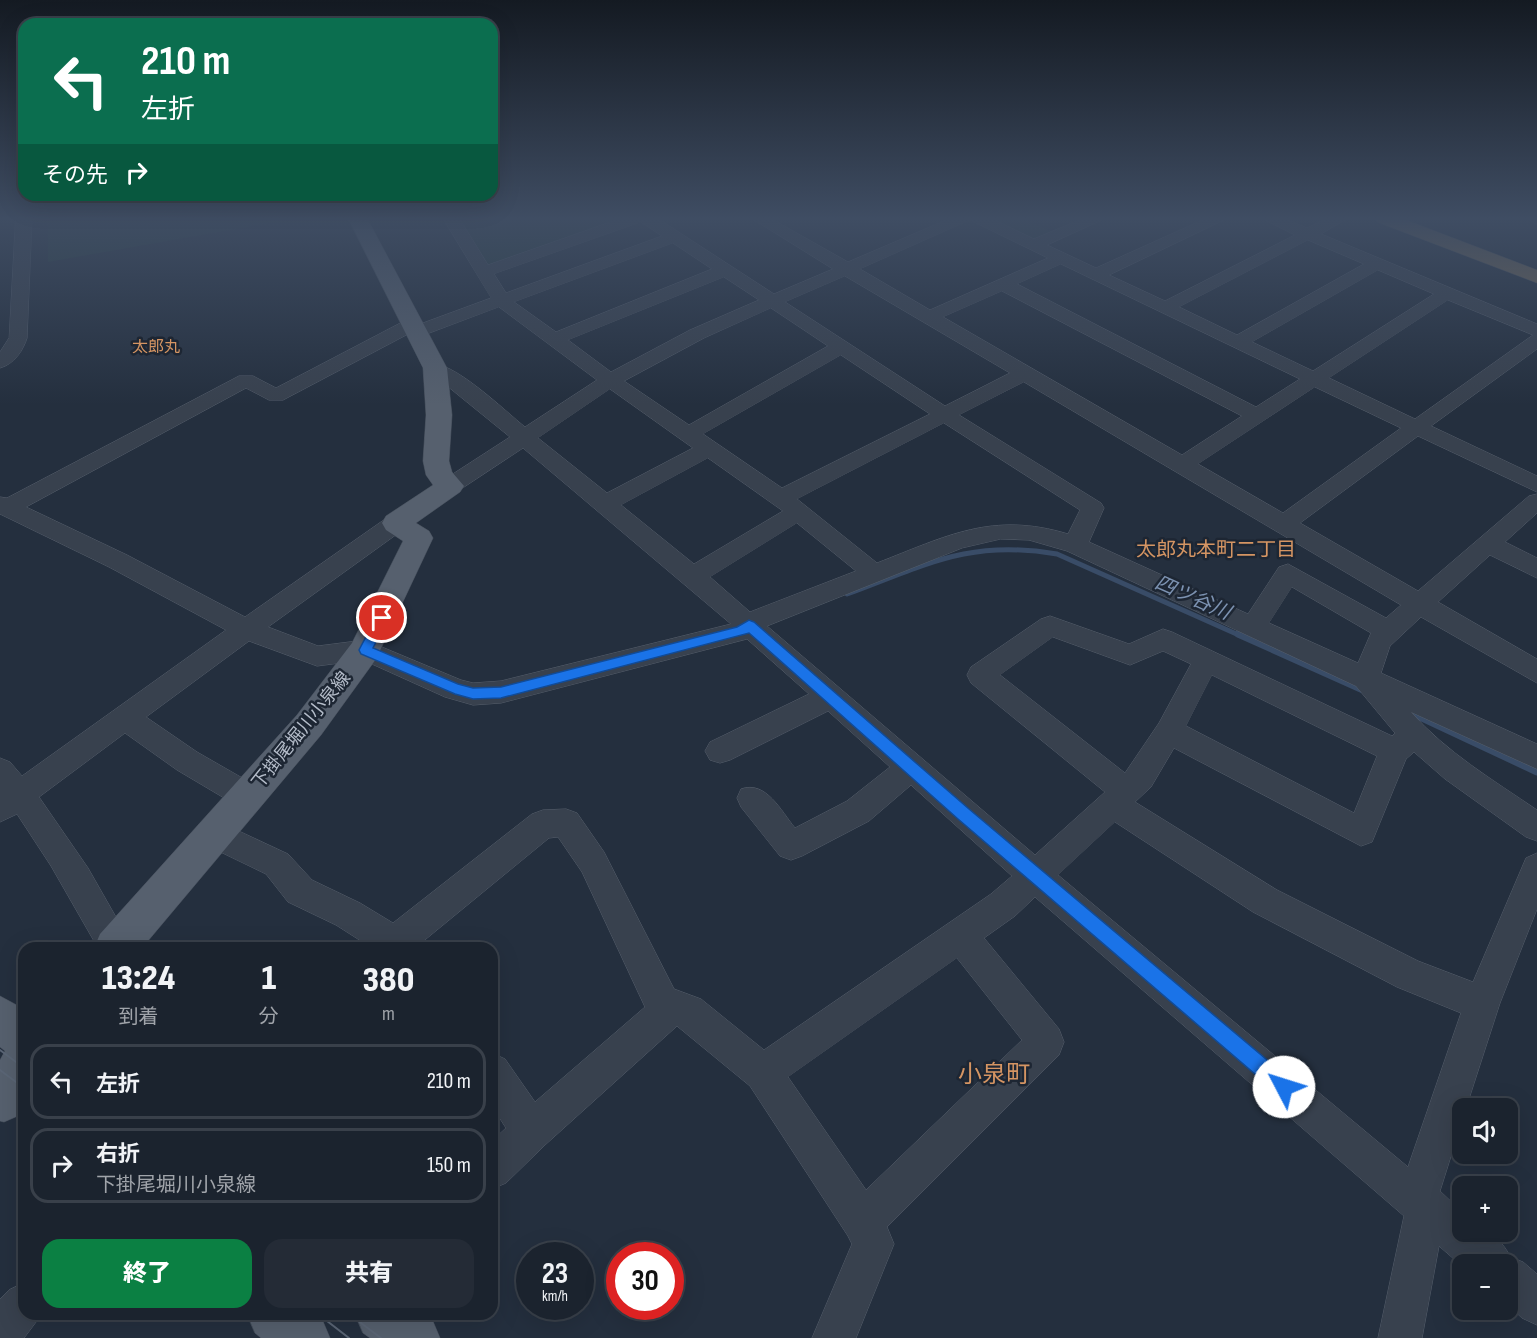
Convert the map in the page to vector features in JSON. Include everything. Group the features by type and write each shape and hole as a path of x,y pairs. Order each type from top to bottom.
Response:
{"main road":[{"path":"391,280 435,368 440,415 436,461 439,475 450,486 396,523"},
{"name":"下掛尾堀川小泉線","path":"120,942 309,725 365,650 419,538 396,523"},
{"path":"0,1018 18,1033"},
{"path":"281,1320 303,1338"},
{"path":"390,1320 413,1338"}],"street":[{"path":"0,362 14,349 18,338 21,280"},
{"path":"490,280 502,301 789,505 874,573"},
{"path":"4,506 246,380 276,396 416,327 502,301 557,280"},
{"path":"555,339 699,280"},
{"path":"741,280 945,415 1093,508 1075,545"},
{"path":"450,486 611,380 697,334 818,280"},
{"path":"865,280 1537,672"},
{"path":"928,317 1012,280"},
{"path":"1111,280 1537,485"},
{"path":"1166,307 1218,280"},
{"path":"1239,341 1348,280"},
{"path":"1417,280 1537,331"},
{"path":"1004,284 1258,416"},
{"path":"1181,465 1447,293"},
{"path":"1283,524 1537,340"},
{"path":"688,434 841,347"},
{"path":"435,368 453,379 607,503 1035,876 1480,1254"},
{"path":"693,576 789,505 945,415 1026,374"},
{"path":"607,503 709,448"},
{"path":"1404,743 1366,679 1378,642 1537,501"},
{"path":"4,506 118,561 246,629 316,656 365,650 455,689 473,694 501,692 741,631 758,619 985,532 1014,529 1034,532 1075,545 1537,757"},
{"path":"10,802 246,629 396,523"},
{"path":"1489,544 1537,570"},
{"path":"1253,627 1288,573 1388,631"},
{"path":"1482,1003 1410,975 1265,901 1120,797 1099,772 981,675 1050,626 1130,656 1163,639 1206,661 1404,743 1455,770 1537,827"},
{"path":"763,1073 1003,905 1120,797 1140,778 1169,731 1206,661"},
{"path":"720,751 830,697"},
{"path":"125,718 188,761 247,796"},
{"path":"1169,731 1361,832 1404,743"},
{"path":"752,798 791,846 858,811 910,768"},
{"path":"0,771 10,802 68,864 112,942"},
{"path":"399,942 543,824 566,823 593,862 666,1012"},
{"path":"215,834 276,864 300,891 348,914 390,942"},
{"path":"1400,1338 1426,1207 1420,1191 1482,1003 1537,868"},
{"path":"863,1221 1046,1042 960,935"},
{"path":"498,1163 531,1131 666,1012 674,1007 688,1012 763,1073 863,1221 873,1244 834,1338"},
{"path":"498,1081 531,1131"},
{"path":"1518,1286 1537,1303"},
{"path":"0,1332 18,1312"}],"waterway":[{"name":"四ツ谷川","path":"847,594 925,565 973,552 1026,550 1057,554 1241,636"},
{"name":"四ツ谷川","path":"1238,634 1363,690"},
{"name":"四ツ谷川","path":"1407,711 1537,772"}],"tram line":[{"path":"0,1050 18,1064"},
{"path":"0,1070 18,1084"},
{"path":"326,1320 349,1338"},
{"path":"357,1320 381,1338"}],"district":[{"name":"太郎丸","path":"156,346"},
{"name":"太郎丸本町二丁目","path":"1216,549"},
{"name":"小泉町","path":"994,1074"}],"route":[{"path":"382,618 365,650 455,689 473,694 501,692 741,631 749,625 1035,876 1284,1087"}]}
